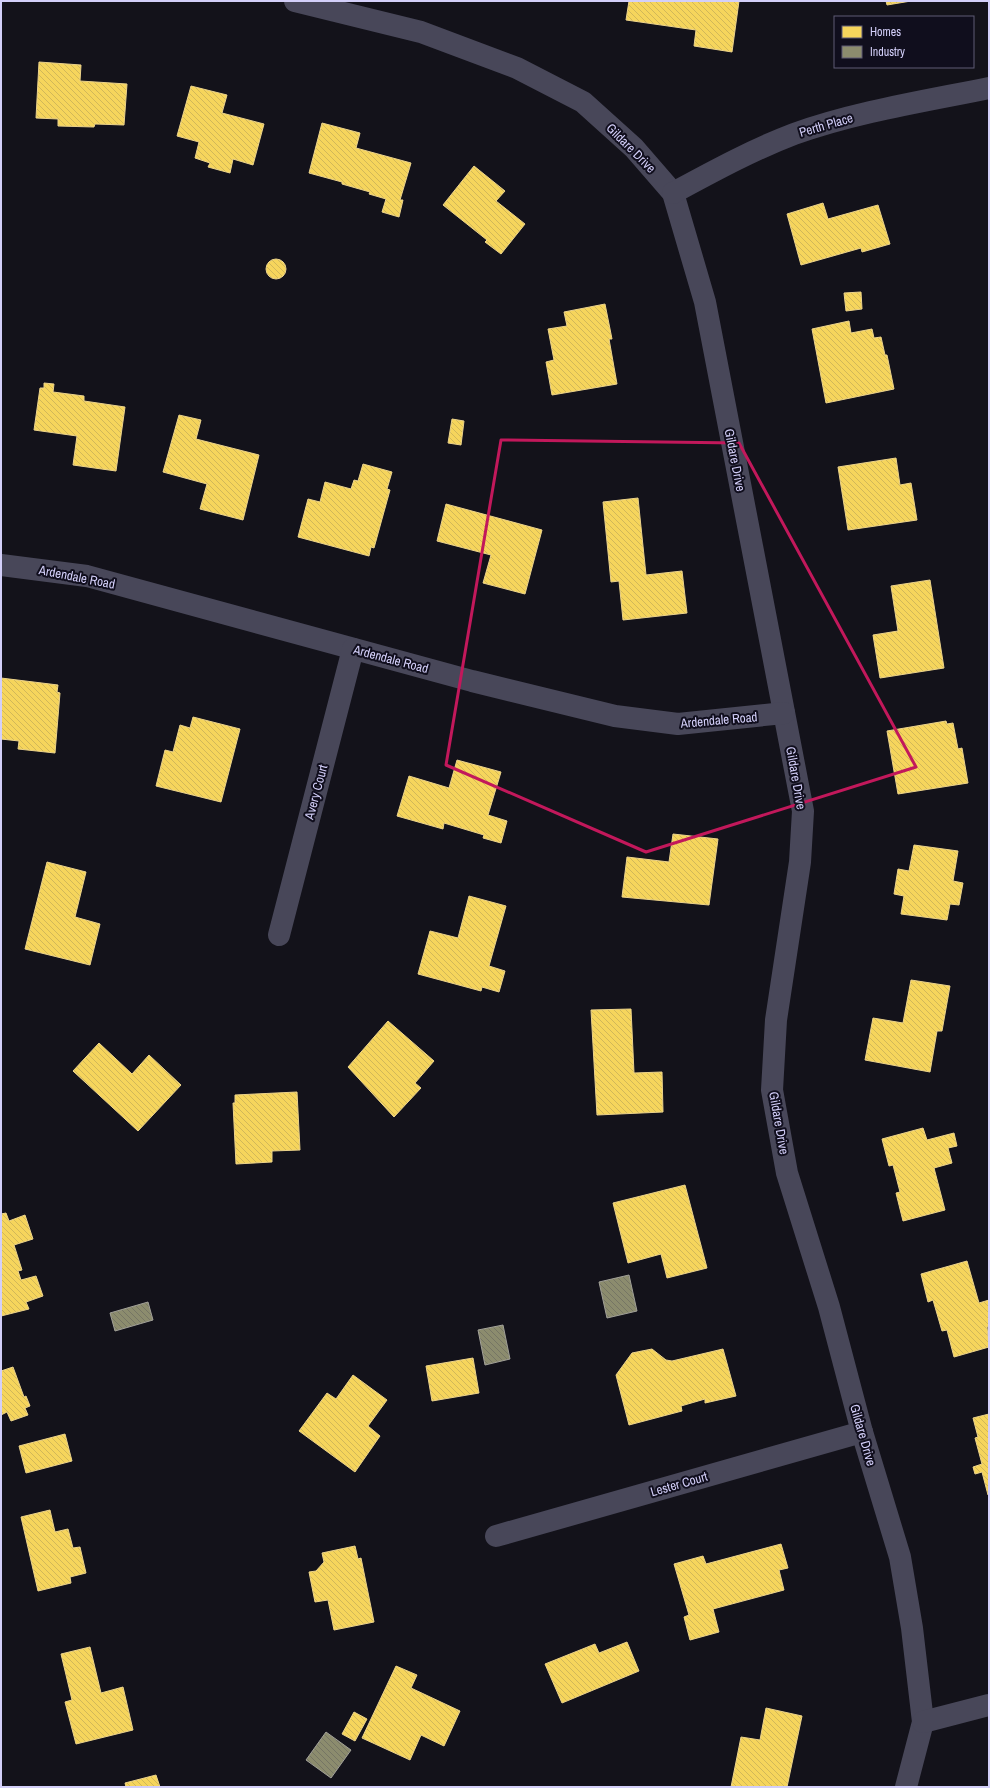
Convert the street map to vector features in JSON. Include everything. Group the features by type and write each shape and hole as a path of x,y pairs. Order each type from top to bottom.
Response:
{"street":[{"name":"Gildare Drive","path":"295,1 421,32 517,68 583,102 634,148 673,193 705,302 803,811 800,862 776,1020 772,1090 788,1173 829,1307 862,1432 900,1557 912,1628 923,1722 906,1787"},
{"name":"Perth Place","path":"673,193 723,166 794,134 876,111 989,88"},
{"name":"Ardendale Road","path":"1,565 87,576 353,649 614,716 678,724 784,714"},
{"name":"Avery Court","path":"279,935 353,649"},
{"name":"Lester Court","path":"496,1536 862,1432"},
{"path":"923,1722 989,1705"}],"highlighted area":[{"path":"501,440 739,443 916,767 646,852 446,765"}],"building: Homes":[{"path":"629,1 739,1 732,52 694,46 696,30 626,20"},
{"path":"886,1 911,1 887,5"},
{"path":"39,62 81,65 80,81 127,84 124,125 95,124 94,127 58,126 58,119 36,118"},
{"path":"191,86 227,95 222,113 264,124 253,165 233,159 230,173 208,167 210,163 195,158 199,142 177,136"},
{"path":"322,123 360,133 356,148 411,163 400,200 403,200 399,217 382,212 386,199 369,194 370,192 342,184 342,182 309,173"},
{"path":"474,166 505,191 496,201 525,224 501,254 485,242 487,240 443,205"},
{"path":"823,203 828,219 878,205 890,244 862,252 861,248 801,265 787,214"},
{"path":"276,259 283,262 286,269 283,276 276,279 269,276 266,269 269,262"},
{"path":"861,292 862,309 846,311 844,293"},
{"path":"605,304 612,339 609,339 617,384 552,395 546,362 554,360 548,329 567,326 564,312"},
{"path":"849,321 851,333 872,329 874,338 881,337 885,355 887,355 894,389 826,403 812,329"},
{"path":"44,383 54,384 53,392 84,396 84,401 125,407 116,471 73,465 77,436 34,430 40,388 44,388"},
{"path":"179,415 201,420 196,439 259,455 243,520 200,509 207,484 163,472"},
{"path":"452,419 464,421 461,445 448,443"},
{"path":"896,458 900,485 911,483 917,520 848,530 838,467"},
{"path":"363,464 392,472 387,489 390,490 374,548 371,547 369,556 298,537 308,499 320,502 325,482 351,489 354,480 358,481"},
{"path":"638,498 646,575 682,571 687,613 623,620 619,581 611,582 603,502"},
{"path":"446,504 542,530 525,594 483,583 491,555 437,541"},
{"path":"930,580 944,668 880,678 873,635 898,631 891,586"},
{"path":"1,678 58,685 57,692 60,693 55,753 18,749 19,741 1,739"},
{"path":"193,717 240,729 221,802 156,786 165,750 173,752 180,725 190,728"},
{"path":"946,721 947,724 953,723 958,749 962,748 968,783 898,794 887,731"},
{"path":"457,760 501,772 488,815 507,821 501,843 483,838 484,835 444,823 443,829 397,816 409,776 449,788"},
{"path":"673,834 718,839 709,905 622,897 627,857 669,862"},
{"path":"914,845 958,851 953,881 963,883 959,905 950,904 947,920 901,914 904,896 894,894 898,869 909,871"},
{"path":"47,862 86,872 75,917 100,924 90,965 25,949"},
{"path":"469,896 506,906 489,966 505,971 499,992 482,987 481,991 418,974 430,931 458,938"},
{"path":"911,980 950,986 942,1031 937,1031 930,1072 865,1060 873,1018 903,1023"},
{"path":"631,1009 634,1073 662,1072 663,1112 597,1115 591,1010"},
{"path":"388,1021 434,1061 415,1083 421,1088 394,1117 348,1067"},
{"path":"99,1043 132,1074 149,1055 181,1085 138,1131 73,1071"},
{"path":"297,1092 300,1150 272,1151 272,1162 236,1164 233,1103 235,1103 235,1095"},
{"path":"923,1128 927,1140 954,1133 957,1146 948,1148 952,1163 934,1168 945,1210 903,1221 896,1193 900,1192 893,1165 889,1166 882,1139"},
{"path":"685,1185 707,1268 667,1278 661,1254 628,1263 613,1203"},
{"path":"6,1213 9,1221 25,1215 33,1239 14,1245 22,1270 18,1271 21,1280 36,1276 43,1296 26,1302 29,1309 1,1316 1,1214"},
{"path":"967,1261 979,1303 989,1300 989,1326 987,1327 989,1347 954,1357 947,1330 942,1331 933,1300 928,1302 921,1274"},
{"path":"652,1349 666,1360 672,1361 723,1349 736,1396 705,1403 705,1399 681,1406 682,1411 629,1425 616,1375 632,1353"},
{"path":"473,1358 479,1393 432,1401 426,1366"},
{"path":"13,1367 24,1397 26,1396 30,1406 25,1408 28,1415 11,1421 7,1412 1,1415 1,1371"},
{"path":"353,1375 387,1400 368,1426 380,1436 355,1472 299,1431 327,1393 336,1399"},
{"path":"989,1414 988,1495 982,1472 975,1474 973,1467 982,1464 975,1438 978,1437 973,1418"},
{"path":"65,1434 72,1461 26,1473 19,1446"},
{"path":"50,1510 55,1532 68,1529 73,1548 80,1547 86,1573 70,1577 71,1583 38,1591 21,1517"},
{"path":"781,1544 788,1568 779,1570 784,1590 713,1609 719,1632 690,1640 684,1617 689,1615 674,1564 703,1556 706,1564"},
{"path":"355,1546 358,1559 361,1558 374,1622 334,1630 328,1600 315,1602 309,1572 316,1571 324,1562 322,1553"},
{"path":"627,1642 639,1671 562,1703 545,1664 595,1644 599,1653"},
{"path":"90,1647 101,1693 123,1687 133,1730 76,1744 65,1702 72,1700 61,1654"},
{"path":"396,1666 417,1675 411,1688 460,1711 444,1746 421,1735 410,1760 362,1738"},
{"path":"766,1708 802,1716 787,1787 731,1787 741,1737 760,1740"},
{"path":"354,1712 367,1719 355,1741 342,1734"},
{"path":"156,1775 160,1787 126,1787 125,1783"}],"building: Industry":[{"path":"629,1275 637,1311 607,1318 599,1282"},
{"path":"148,1302 153,1320 115,1331 110,1313"},
{"path":"503,1325 510,1359 485,1365 478,1330"},
{"path":"326,1732 351,1750 331,1778 306,1760"}]}
